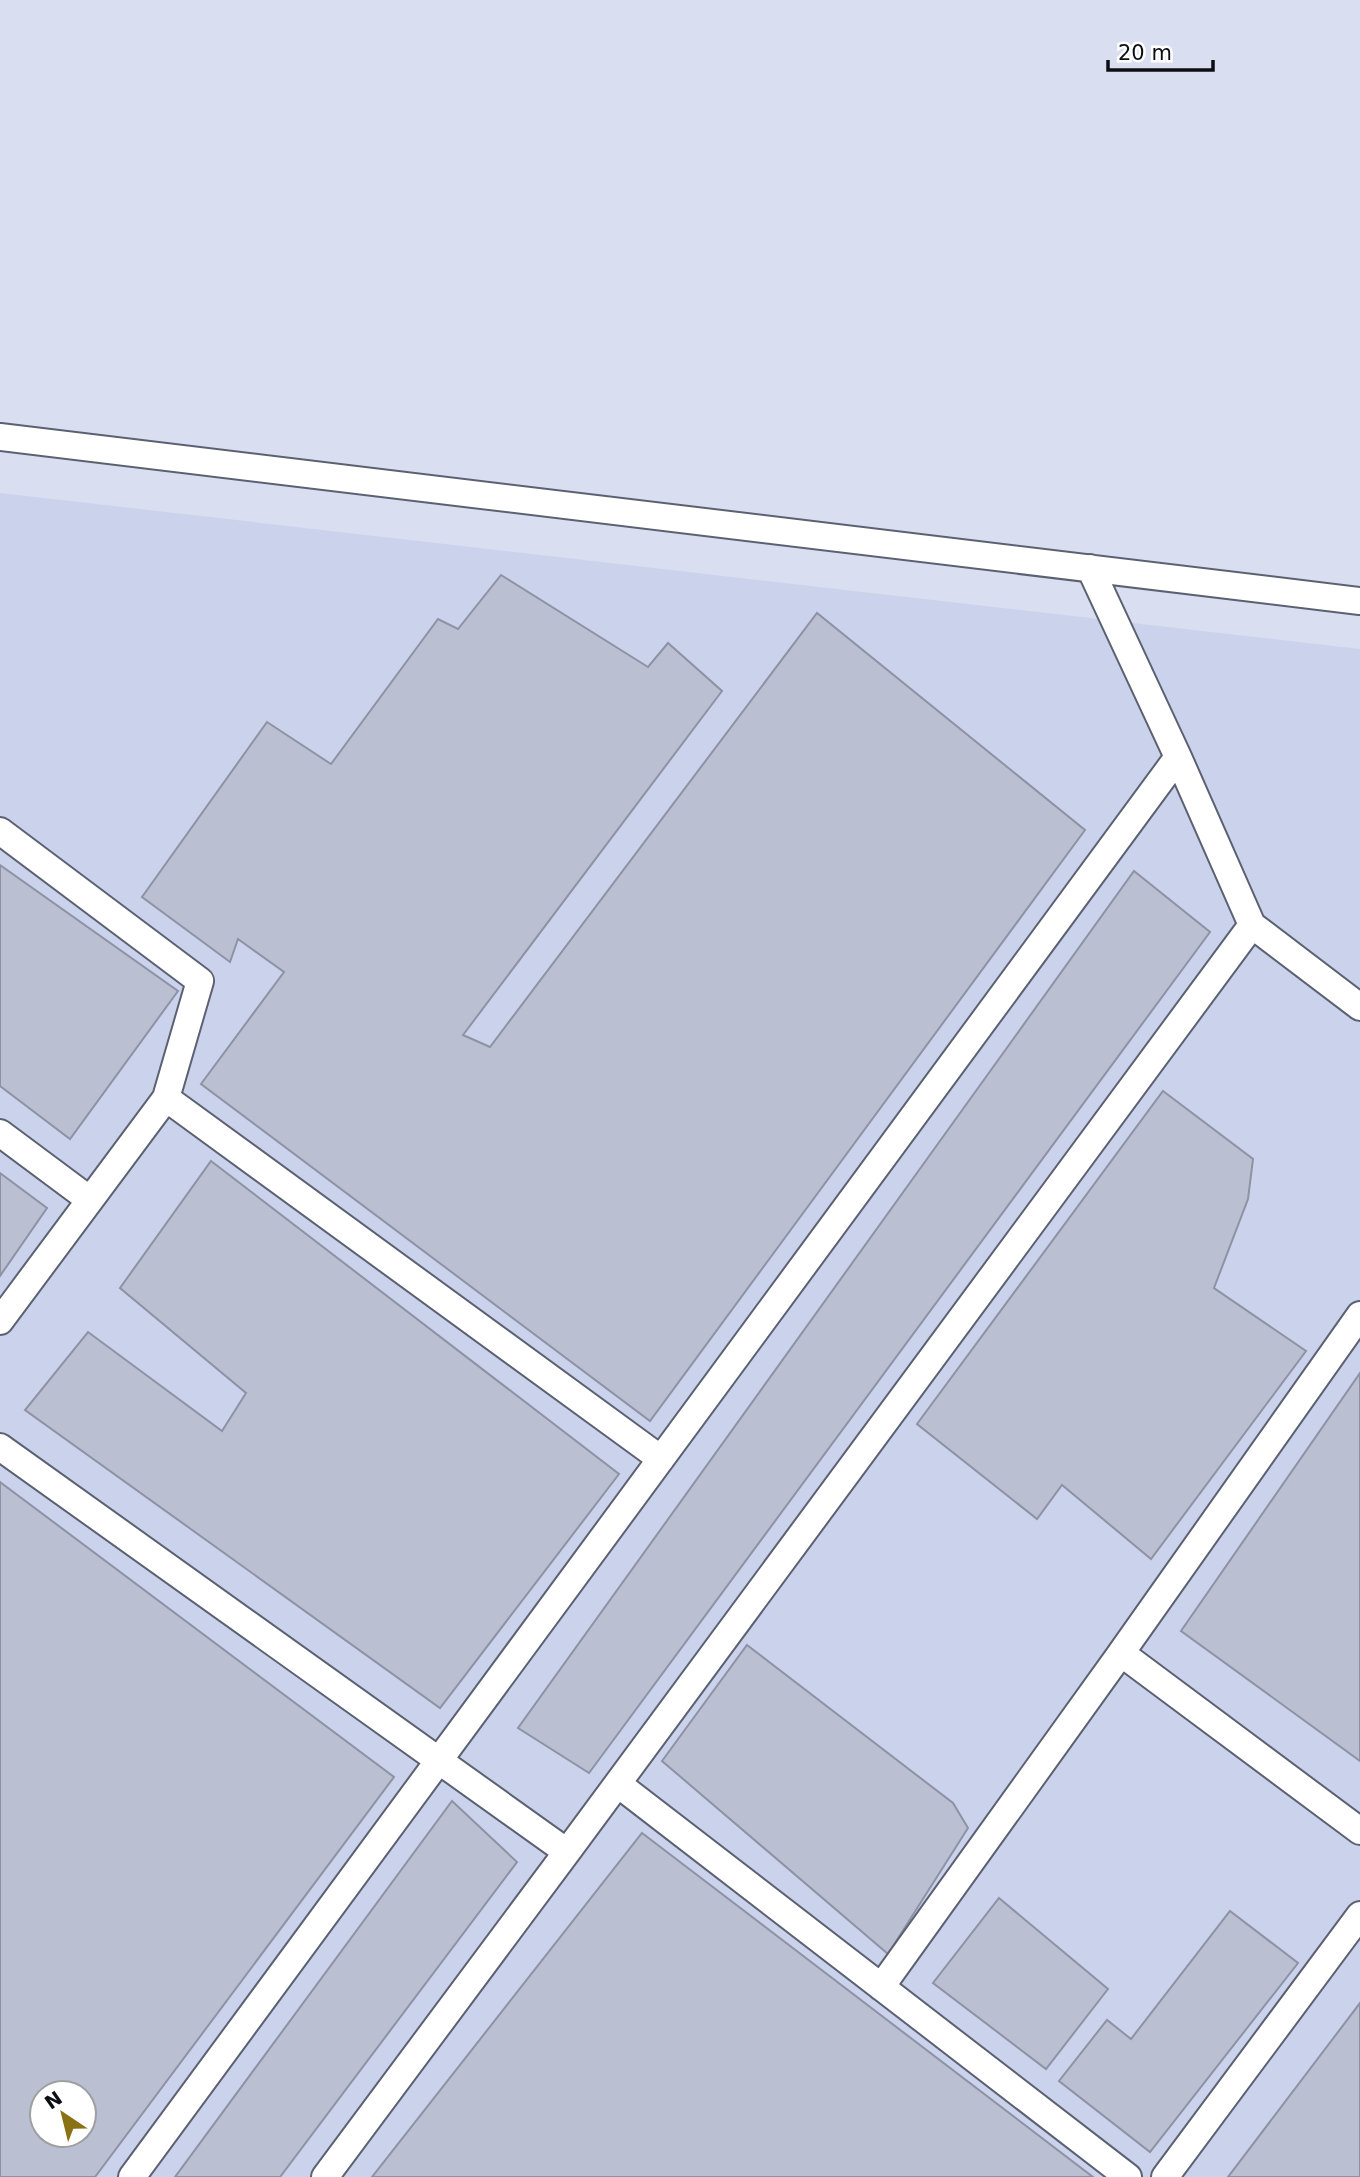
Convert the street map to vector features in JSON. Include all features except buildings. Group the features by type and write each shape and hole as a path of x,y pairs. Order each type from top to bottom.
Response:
{"street":[{"path":"0,437 1360,601"},
{"path":"1090,568 1252,925 1360,1007"},
{"path":"132,2177 1178,757"},
{"path":"0,831 200,981 166,1098 0,1321"},
{"path":"325,2177 1252,925"},
{"path":"166,1098 661,1459"},
{"path":"0,1133 90,1200"},
{"path":"881,1987 1360,1314"},
{"path":"0,1447 568,1852"},
{"path":"1121,1653 1360,1831"},
{"path":"618,1784 1128,2177"},
{"path":"1165,2177 1360,1915"}],"shaded area":[{"path":"0,493 1360,649 1360,2177 0,2177"}]}
